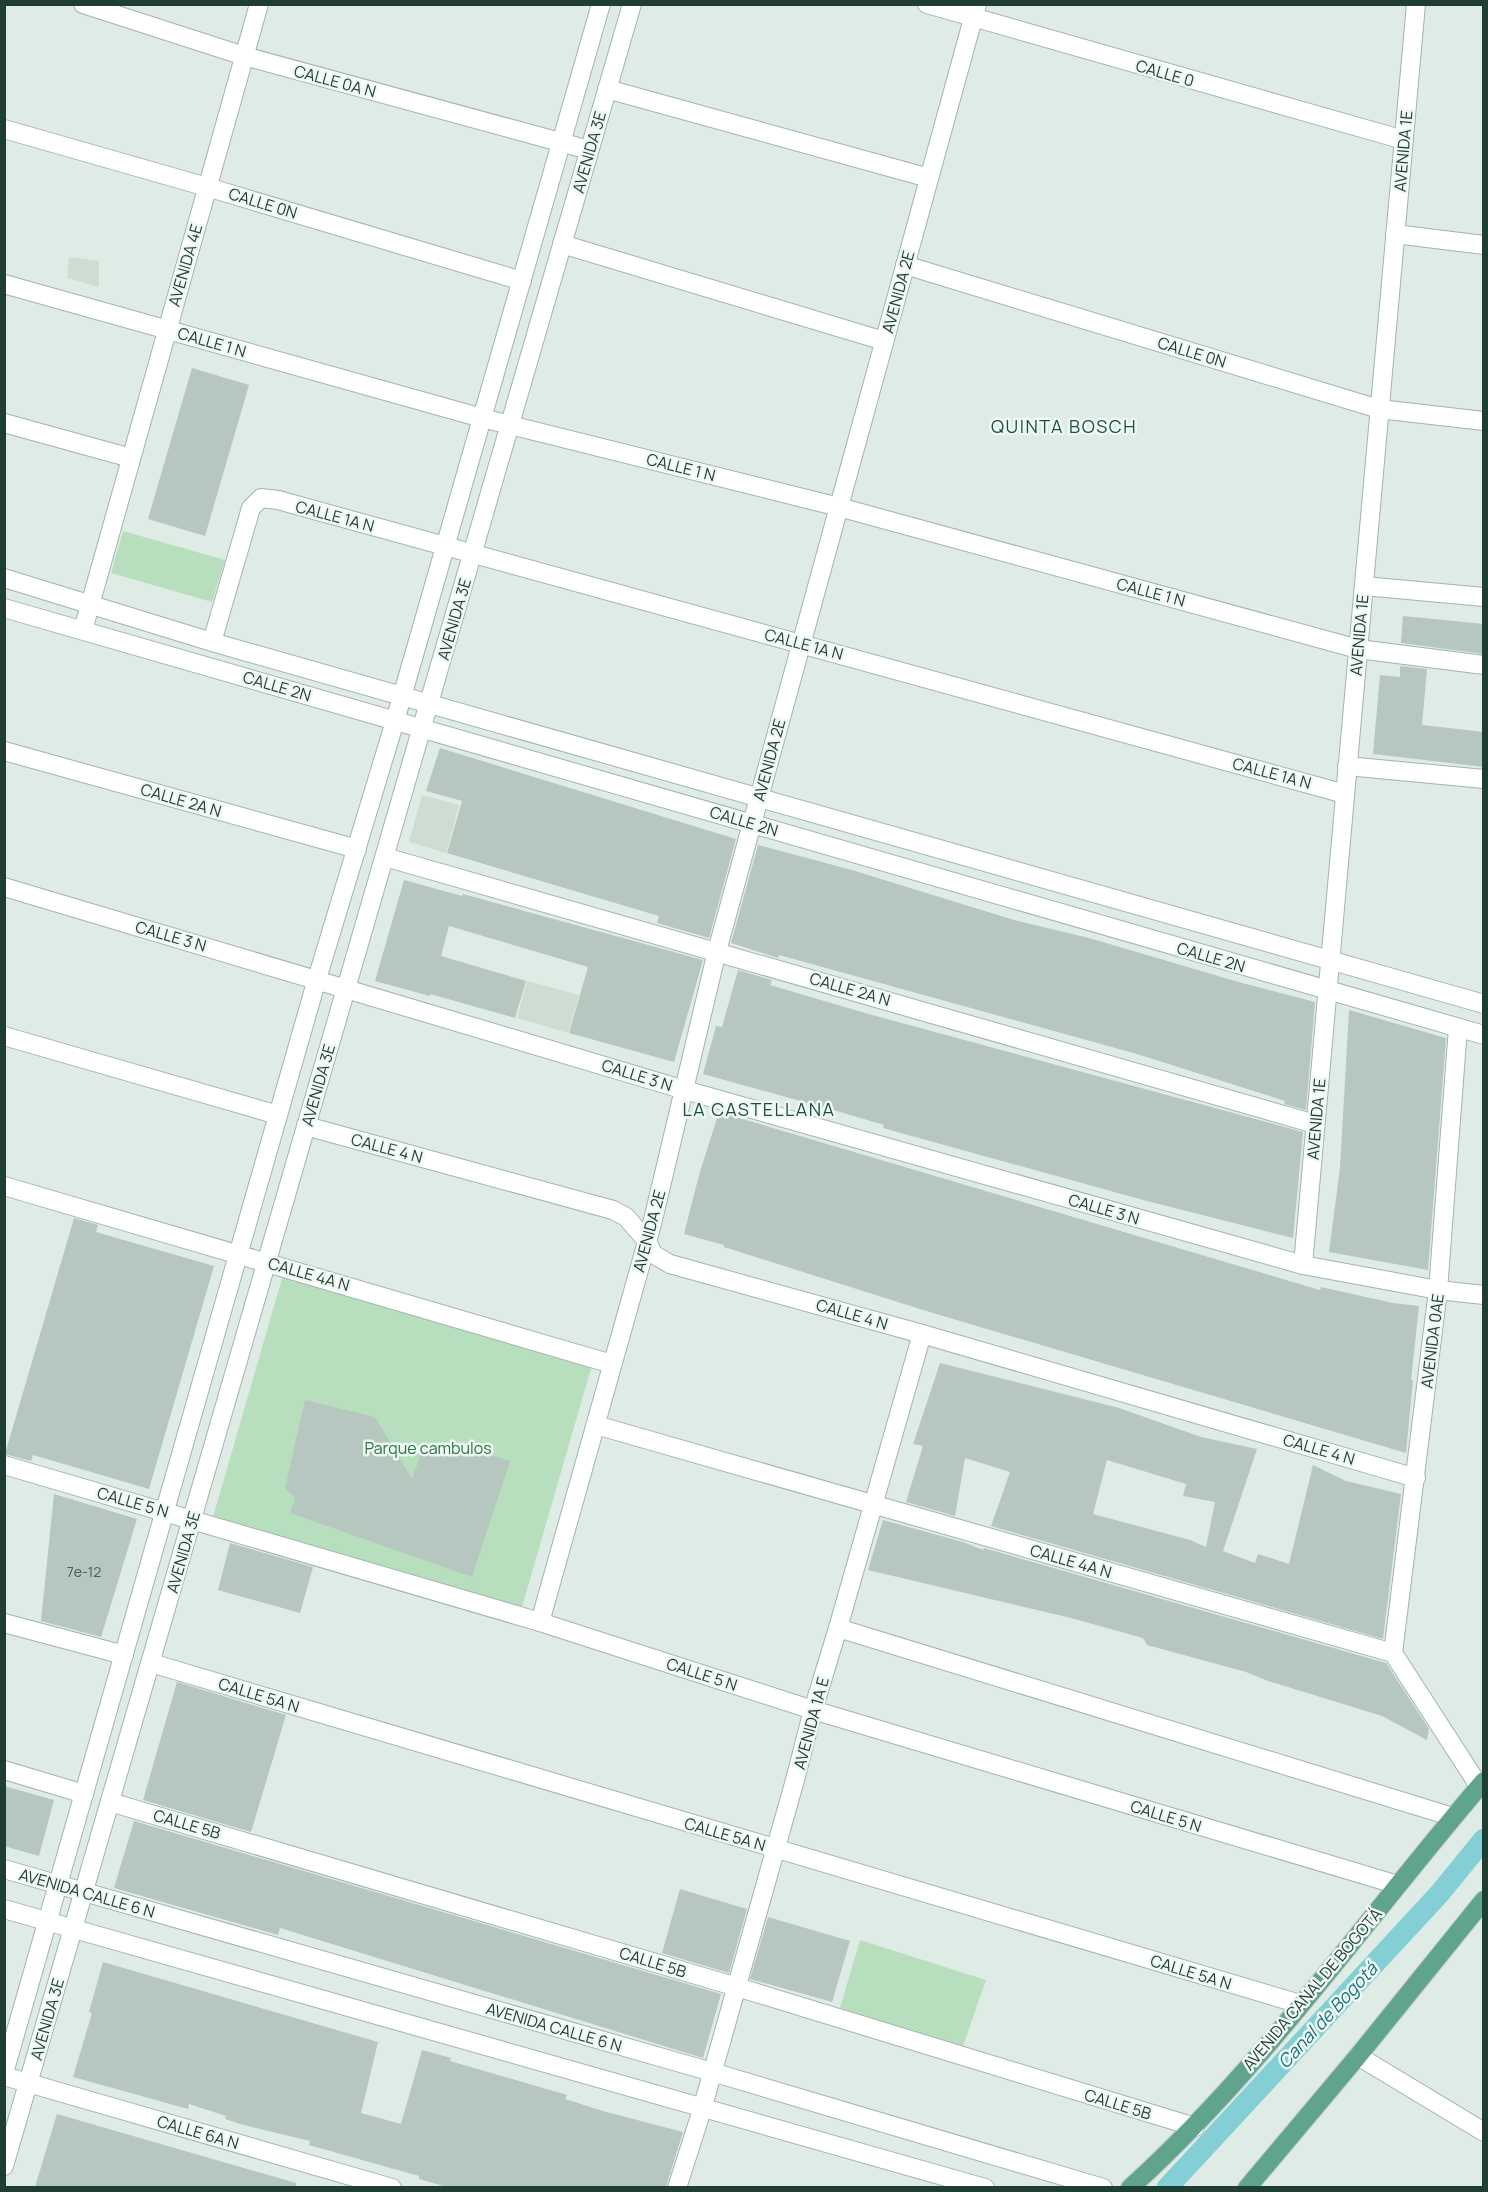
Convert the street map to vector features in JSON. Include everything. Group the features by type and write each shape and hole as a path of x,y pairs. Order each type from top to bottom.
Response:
{"main road":[{"name":"AVENIDA CANAL DE BOGOTÁ","path":"1130,2187 1195,2127 1300,2004 1481,1784"},
{"path":"1246,2187 1480,1911"}],"street":[{"name":"CALLE 0A N","path":"83,4 244,56 589,150"},
{"name":"AVENIDA 4E","path":"83,630 259,4"},
{"name":"AVENIDA 3E","path":"4,2074 278,1114 395,721 601,4"},
{"name":"AVENIDA 3E","path":"4,2166 632,4"},
{"name":"CALLE 0","path":"927,4 975,12 1404,140"},
{"name":"AVENIDA 1E","path":"1303,1265 1416,4"},
{"name":"AVENIDA 2E","path":"540,1622 647,1241 717,951 975,12"},
{"path":"607,89 929,178"},
{"name":"CALLE 0N","path":"4,129 522,281"},
{"path":"1395,234 1484,245"},
{"path":"562,244 884,341"},
{"name":"CALLE 0N","path":"905,265 1379,410 1484,421"},
{"name":"CALLE 1 N","path":"4,284 482,418 839,507 1358,649 1484,665"},
{"path":"4,423 131,458"},
{"name":"CALLE 1A N","path":"212,642 251,508 261,498 278,500 1345,794"},
{"name":"CALLE 2N","path":"4,578 212,642 1484,1004"},
{"path":"1364,586 1484,597"},
{"name":"CALLE 2N","path":"4,608 1484,1035"},
{"name":"CALLE 2A N","path":"4,751 357,849"},
{"path":"1347,766 1484,779"},
{"name":"CALLE 2A N","path":"385,857 1315,1124"},
{"name":"CALLE 3 N","path":"4,887 685,1090 1303,1265 1438,1290 1484,1295"},
{"name":"AVENIDA 0AE","path":"1393,1653 1438,1290 1458,1028"},
{"path":"4,1036 278,1114"},
{"name":"CALLE 4 N","path":"306,1126 613,1210 626,1216 647,1241 653,1254 670,1264 922,1334 1416,1478"},
{"name":"CALLE 4A N","path":"4,1186 612,1364"},
{"name":"AVENIDA 1A E","path":"677,2187 701,2111 813,1710 922,1334"},
{"name":"CALLE 4A N","path":"596,1425 1393,1653"},
{"name":"CALLE 5 N","path":"4,1466 540,1622 813,1710 1398,1885"},
{"path":"4,1623 124,1655"},
{"path":"838,1628 1453,1817"},
{"path":"1393,1653 1481,1784"},
{"name":"CALLE 5A N","path":"151,1663 1300,2004"},
{"path":"109,1706 136,1713"},
{"path":"4,1770 84,1794"},
{"name":"CALLE 5B","path":"110,1802 736,1987 1195,2127"},
{"name":"AVENIDA CALLE 6 N","path":"4,1869 1103,2187"},
{"path":"4,1909 701,2111 985,2187"},
{"path":"1358,2056 1484,2132"},
{"name":"CALLE 6A N","path":"4,2074 392,2187"}],"shaded area":[{"path":"69,257 99,261 99,287 67,278"},
{"path":"422,795 459,805 446,853 409,842"},
{"path":"527,981 579,995 568,1033 517,1018"}],"green space":[{"path":"123,531 225,560 212,602 111,573"},
{"name":"Parque cambulos","path":"283,1275 592,1365 522,1607 213,1517"},
{"path":"860,1940 986,1980 963,2046 840,2008"}],"building":[{"path":"192,368 249,385 205,536 148,519"},
{"path":"1403,616 1484,624 1484,654 1401,643"},
{"path":"1400,666 1427,669 1422,725 1484,732 1484,767 1373,754 1380,675 1400,677"},
{"path":"440,748 736,839 709,938 657,923 659,916 447,853 462,801 426,791"},
{"path":"758,845 852,870 1014,920 1089,938 1315,1002 1306,1110 1284,1104 1285,1101 1137,1054 779,955 778,958 731,943"},
{"path":"404,880 703,960 674,1062 569,1033 588,967 449,926 441,956 526,981 515,1018 375,981"},
{"path":"738,970 772,980 770,985 865,1013 1303,1132 1293,1238 1143,1200 883,1128 884,1125 703,1074 716,1026 722,1027"},
{"path":"1349,1010 1446,1038 1428,1270 1329,1252 1340,1168"},
{"path":"719,1112 1320,1290 1321,1287 1393,1303 1419,1306 1406,1453 923,1310 684,1234 699,1175"},
{"path":"74,1218 98,1225 96,1232 214,1266 149,1489 33,1455 31,1461 5,1454"},
{"path":"940,1363 1119,1408 1201,1437 1257,1449 1223,1551 1255,1563 1258,1554 1289,1564 1313,1465 1346,1481 1401,1494 1383,1639 991,1526 1010,1472 965,1458 955,1516 906,1502 923,1446 913,1444","holes":["1107,1460 1186,1484 1183,1496 1215,1502 1206,1547 1190,1540 1093,1514"]},
{"path":"305,1400 375,1417 412,1479 423,1448 453,1443 510,1461 472,1577 290,1513 295,1498 285,1488"},
{"path":"54,1494 137,1519 101,1637 41,1621"},
{"path":"883,1520 1386,1663 1429,1729 1427,1740 1382,1716 1246,1672 1147,1645 1143,1638 1071,1618 868,1570"},
{"path":"230,1543 313,1567 300,1613 218,1590"},
{"path":"177,1682 286,1715 251,1832 143,1800"},
{"path":"4,1786 54,1800 39,1856 4,1846"},
{"path":"134,1821 721,1994 703,2058 280,1928 278,1935 114,1888"},
{"path":"680,1889 747,1909 729,1973 662,1953"},
{"path":"768,1917 850,1941 832,2002 750,1979"},
{"path":"103,1962 378,2042 361,2113 401,2124 422,2050 451,2058 450,2061 567,2095 565,2099 603,2111 683,2132 666,2187 447,2187 419,2179 419,2176 309,2145 310,2141 240,2124 225,2119 226,2116 189,2104 188,2109 73,2077 92,2013 89,2012"},
{"path":"57,2114 296,2183 296,2187 35,2187"}],"waterway":[{"name":"Canal de Bogotá","path":"1167,2188 1440,1893 1484,1839"}],"district":[{"name":"QUINTA BOSCH","path":"1064,426"},
{"name":"LA CASTELLANA","path":"759,1109"}]}
